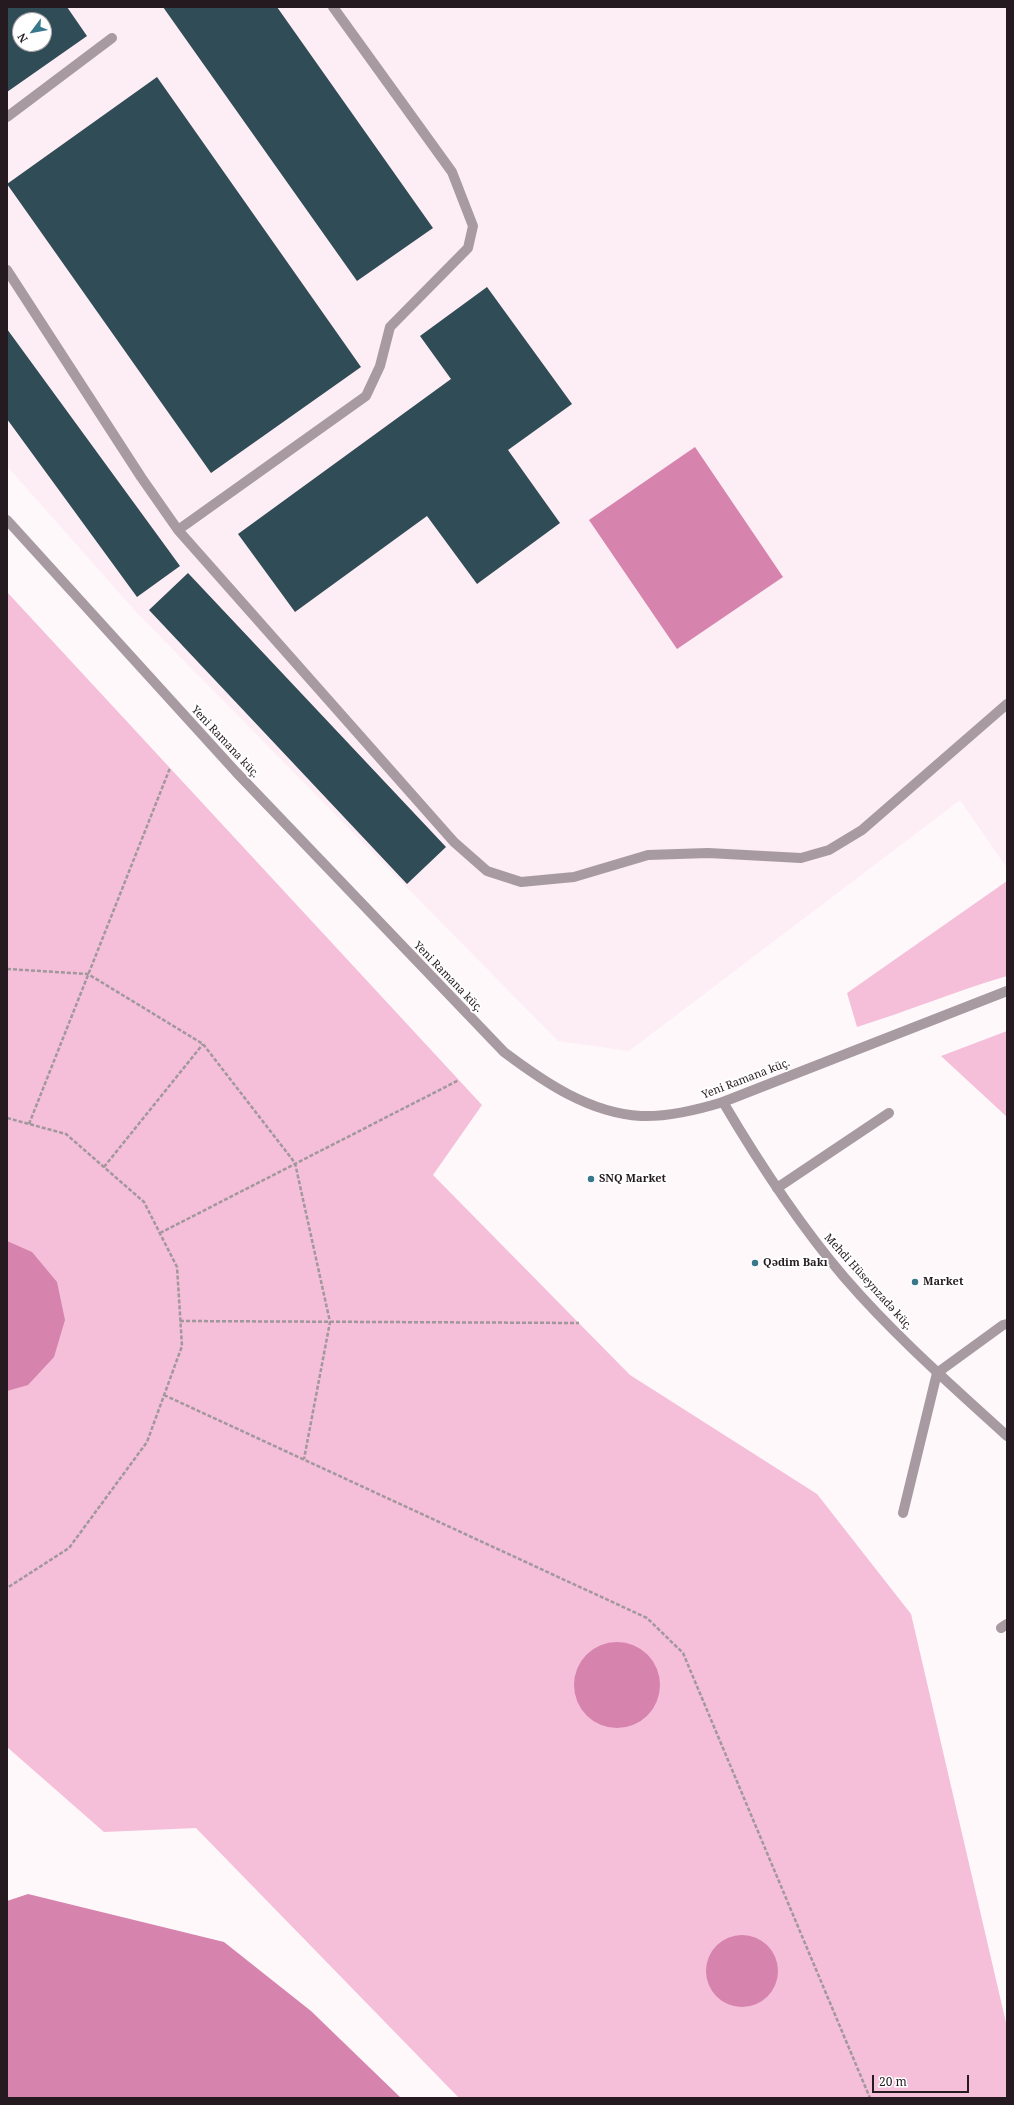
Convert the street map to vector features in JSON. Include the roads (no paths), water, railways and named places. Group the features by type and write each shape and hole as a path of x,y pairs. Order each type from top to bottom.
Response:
{"street":[{"path":"178,530 366,396 380,366 390,328 468,248 473,226 452,172 333,7"},
{"path":"7,117 112,38"},
{"path":"7,270 141,477 178,530 454,842 487,871 521,882 574,877 648,855 708,853 801,858 829,850 862,830 1007,704"},
{"name":"Yeni Ramana küç.","path":"7,520 236,772 504,1052 538,1077 587,1104 641,1116 695,1110 723,1102 1007,991"},
{"name":"Mehdi Hüseynzadə küç.","path":"723,1102 749,1146 777,1188 811,1236 845,1277 889,1325 938,1373 1007,1436"},
{"path":"777,1188 890,1113"},
{"path":"903,1513 938,1373 1002,1325 1007,1324"}],"place":[{"name":"SNQ Market","path":"591,1179"},
{"name":"Qədim Bakı","path":"755,1263"},
{"name":"Market","path":"915,1282"}]}
